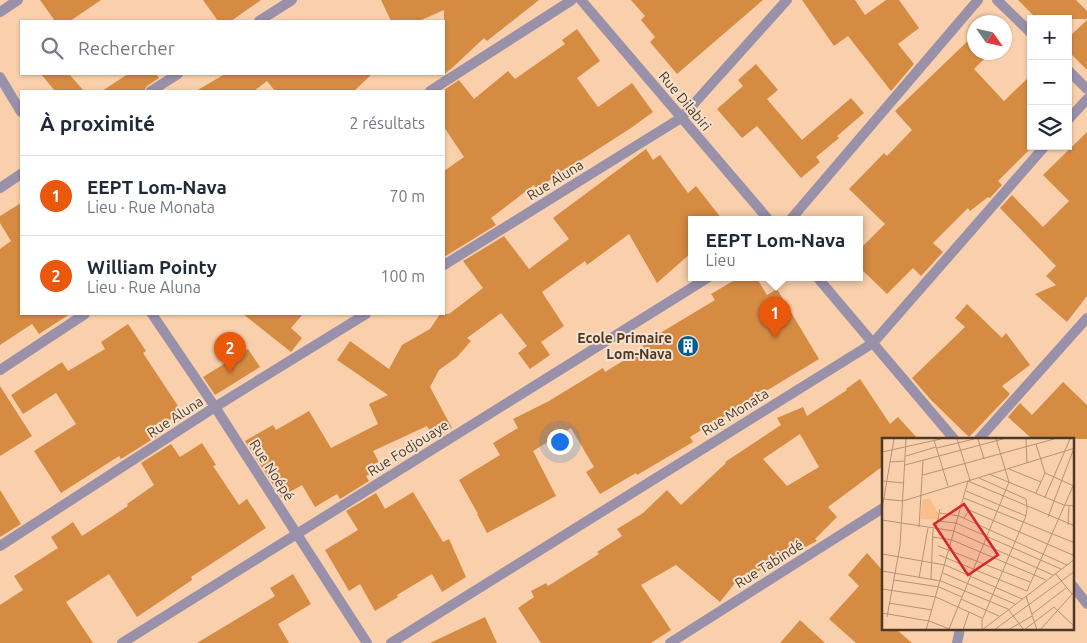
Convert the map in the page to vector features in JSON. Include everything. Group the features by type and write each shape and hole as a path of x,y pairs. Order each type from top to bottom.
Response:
{"street":[{"path":"0,12 18,0"},
{"path":"261,20 292,0"},
{"path":"432,90 572,0"},
{"name":"Rue Dilabiri","path":"581,0 765,216"},
{"name":"Rue Aluna","path":"445,264 681,118 787,0"},
{"path":"794,216 978,0"},
{"path":"997,0 1027,29"},
{"path":"1072,74 1087,89"},
{"path":"153,90 176,75"},
{"path":"0,77 20,110"},
{"path":"1072,116 1087,99"},
{"name":"Rue Monata","path":"391,643 873,343 1042,150"},
{"path":"0,188 20,175"},
{"name":"Rue Fodjouaye","path":"122,643 703,281"},
{"path":"819,281 953,438"},
{"path":"0,370 83,315"},
{"name":"Rue Noépé","path":"153,315 367,643"},
{"name":"Rue Aluna","path":"0,546 364,315"},
{"path":"980,438 1087,318"},
{"name":"Rue Tabindé","path":"670,643 882,509"},
{"path":"1074,587 1087,604"},
{"path":"957,643 960,630"}],"building":[{"path":"40,0 101,0 71,20 54,20"},
{"path":"203,0 261,0 232,20 217,20"},
{"path":"381,0 539,0 487,41 484,38 445,73 444,10 421,20 391,20"},
{"path":"631,0 763,0 677,74 650,42 655,37 641,20 645,16"},
{"path":"802,0 855,0 865,15 886,0 899,0 919,28 898,44 914,64 891,91 848,36 834,46"},
{"path":"1018,0 1076,0 1087,11 1087,19 1072,19 1072,15 1033,15"},
{"path":"1087,20 1087,70 1072,55 1072,34"},
{"path":"577,29 600,61 577,78 598,107 632,83 653,112 536,189 534,185 491,218 496,225 445,256 445,170 464,157 445,128 444,90 459,80 474,99 508,71 515,79 565,44 562,40"},
{"path":"967,42 967,60 983,60 974,69 1004,101 1027,79 1027,150 1029,150 998,181 1002,185 990,198 988,197 970,211 968,208 933,243 943,252 921,276 913,268 887,294 863,271 863,246 885,224 849,189 884,153 887,156 912,130 895,111"},
{"path":"756,64 778,90 767,99 802,140 851,98 864,113 837,136 839,138 816,157 820,162 801,178 757,126 742,138 717,109 743,86 738,80"},
{"path":"42,75 70,75 83,90 54,90"},
{"path":"126,75 157,75 159,78 147,86 145,90 104,90"},
{"path":"223,75 371,75 355,90 274,90 267,81 255,90 198,90"},
{"path":"1087,132 1087,296 1067,322 1035,294 1056,285 1046,276 1056,266 1000,208 1012,195 1043,227 1069,201 1043,175 1069,150 1072,150 1072,147"},
{"path":"646,149 653,160 660,155 688,193 696,186 720,216 688,216 688,256 657,283 629,234 587,265 585,261 542,292 564,326 541,342 550,355 530,369 518,353 527,346 501,313 467,338 471,341 457,357 439,370 430,387 452,428 434,438 427,426 373,451 382,468 366,476 369,481 340,499 337,494 315,507 302,485 281,497 245,441 273,425 276,430 309,411 331,448 378,424 369,404 388,395 337,360 350,341 389,369 402,345 430,329 439,315 449,314 483,288 463,261 504,236 529,269 569,239 553,218"},
{"path":"20,204 20,315 68,315 39,334 32,324 0,345 0,249 11,241 0,223 0,216"},
{"path":"733,281 758,281 767,295 777,289 819,359 690,437 693,442 600,494 586,472 594,467 571,428 533,451 556,496 487,533 459,480 500,455 493,443 518,428 513,419 549,401 603,368 605,372 644,348 642,344 715,300 711,294"},
{"path":"967,304 1002,338 1006,333 1030,365 1002,386 1010,394 969,437 931,400 912,378 965,327 955,318"},
{"path":"244,315 302,315 291,328 302,338 291,352"},
{"path":"128,324 146,351 143,353 182,412 160,426 164,432 121,459 119,456 61,493 34,451 76,424 56,393 23,414 11,395 62,362 68,371 105,349 101,342"},
{"path":"248,349 260,367 215,395 203,377"},
{"path":"860,379 890,424 898,417 917,438 882,438 882,467 828,507 837,517 815,539 817,541 735,583 720,602 676,565 641,585 671,630 651,643 541,643 518,608 534,597 531,591 546,583 548,586 599,554 597,552 622,536 617,529 643,513 667,490 681,505 725,462 781,425 777,418 803,407 807,416 847,390","holes":["800,434 819,467 787,486 763,459"]},
{"path":"1063,382 1087,405 1087,439 1031,438 1008,417 1020,403 1032,415"},
{"path":"0,386 32,436 0,456"},
{"path":"202,443 216,465 213,466 239,505 247,499 266,528 191,577 192,580 137,617 109,574 66,602 93,643 0,643 0,605 23,590 14,576 58,548 51,537 73,522 82,536 128,506 127,504 154,485 141,463 171,444 180,457"},
{"path":"0,490 21,524 0,537"},
{"path":"413,492 443,542 449,539 466,577 442,592 432,574 375,611 360,584 349,591 325,550 358,530 346,511 376,493 385,509"},
{"path":"867,553 882,570 882,630 897,630 912,643 856,643 829,619 859,586 848,575"},
{"path":"293,574 311,604 278,624 289,643 197,643 275,596 270,588"},
{"path":"485,617 497,643 430,643"},
{"path":"800,620 825,643 780,643"}],"place":[{"name":"EEPT Lom-Nava","path":"775,338"},
{"name":"Ecole Primaire Lom-Nava","path":"688,346"},
{"name":"William Pointy","path":"230,373"}]}
